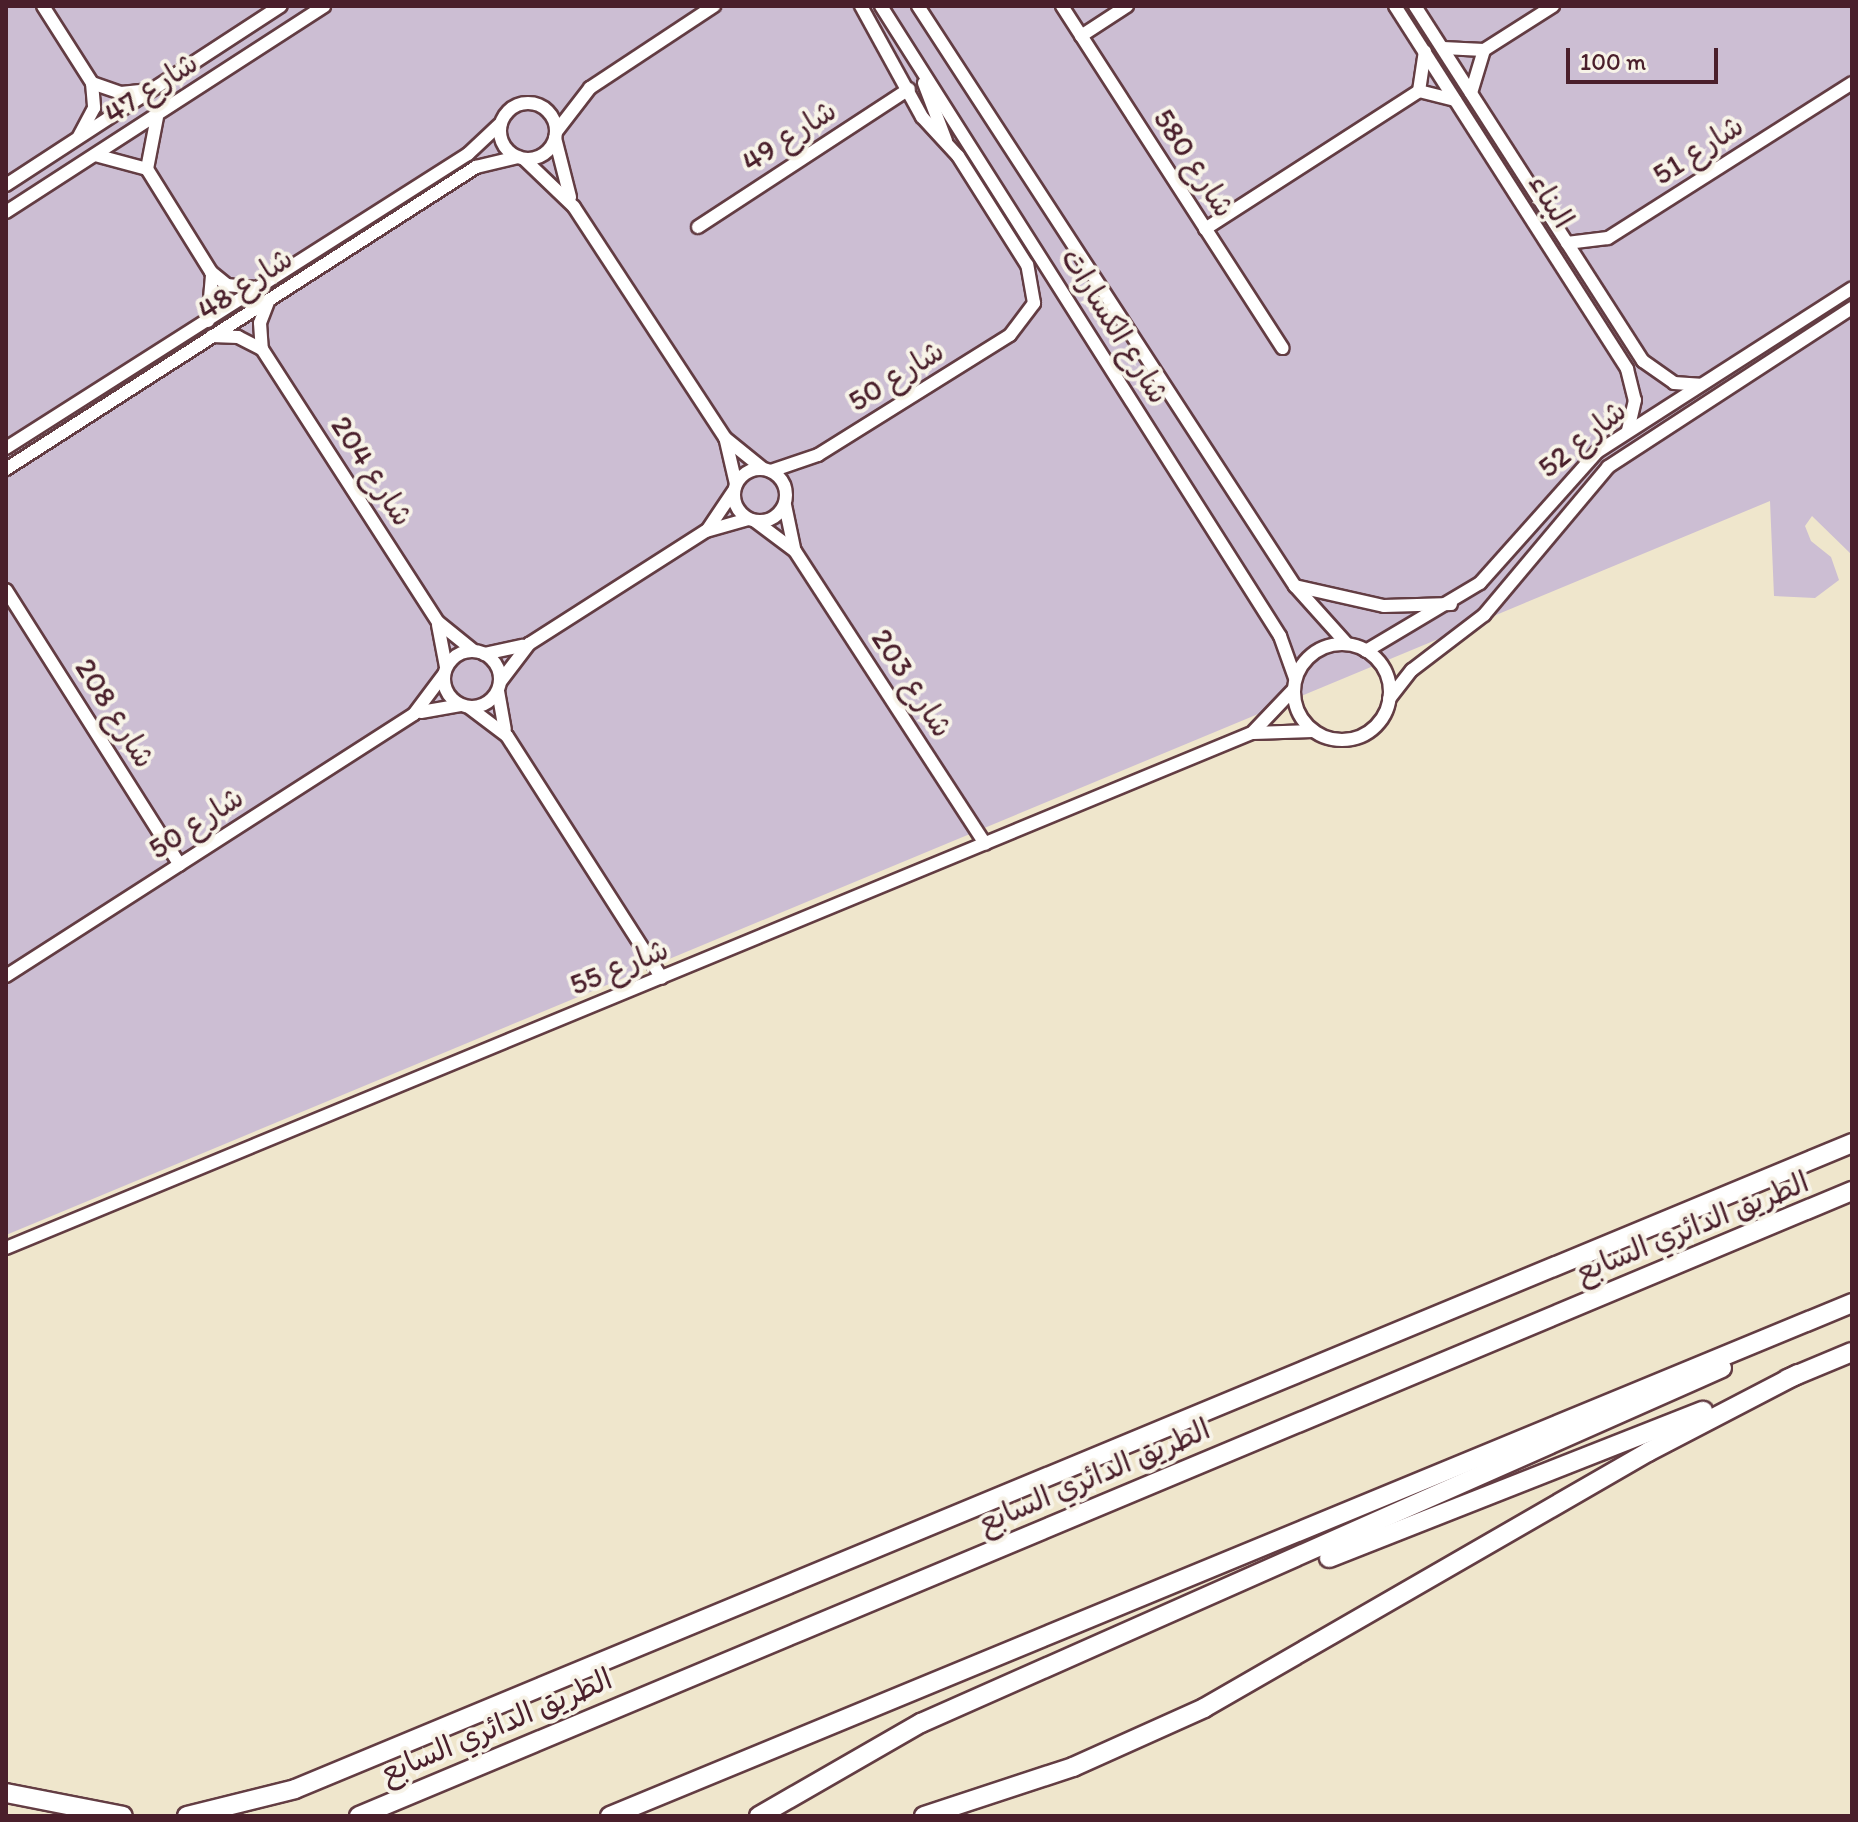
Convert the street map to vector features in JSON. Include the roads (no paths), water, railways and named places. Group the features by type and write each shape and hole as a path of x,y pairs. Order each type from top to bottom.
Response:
{"highway":[{"path":"187,1816 295,1789 1852,1143"},
{"name":"الطريق الدائري السابع","path":"359,1816 1852,1191"},
{"path":"610,1816 1852,1303"},
{"path":"759,1816 921,1723 1224,1594 1683,1388 1809,1321"},
{"path":"1224,1594 1412,1530 1852,1352"},
{"path":"924,1816 1073,1767 1204,1708 1648,1452 1798,1374"},
{"path":"6,1793 123,1816"}],"street":[{"path":"43,6 92,83 94,108 77,140"},
{"name":"شارع 47","path":"6,185 281,6"},
{"name":"شارع 47","path":"6,212 324,6"},
{"path":"521,158 544,154 590,88 714,6"},
{"name":"شارع الكسارات","path":"861,6 909,89 1027,265 1034,303"},
{"name":"شارع الكسارات","path":"881,6 1280,636 1294,684 1314,731"},
{"name":"شارع الكسارات","path":"918,6 1295,586 1347,644 1366,651"},
{"name":"شارع 580","path":"1062,6 1282,348"},
{"path":"1081,36 1127,6"},
{"name":"البناء","path":"1395,6 1627,369 1635,400 1628,431"},
{"name":"البناء","path":"1415,6 1651,370 1700,385"},
{"path":"1443,48 1484,50 1553,6"},
{"path":"1471,93 1484,50"},
{"path":"1419,91 1425,51"},
{"path":"918,65 949,146"},
{"path":"92,83 121,93 156,89"},
{"name":"شارع 51","path":"1567,243 1608,238 1852,83"},
{"name":"شارع 49","path":"698,227 909,89"},
{"path":"1205,229 1419,91 1456,101"},
{"path":"574,207 550,113 532,103 513,108 501,123 503,143 574,207 725,438 785,485 785,505 776,516 706,531 529,644 499,686 465,706 507,736 662,978"},
{"path":"147,169 159,114"},
{"name":"شارع 48","path":"6,448 468,154 501,123"},
{"path":"95,155 147,169 211,272 227,285 260,288"},
{"name":"شارع 48","path":"6,469 476,167 521,158"},
{"path":"208,321 211,272"},
{"name":"شارع 52","path":"1366,651 1451,604 1499,565 1573,472 1628,431 1852,288"},
{"path":"262,349 260,323 270,299"},
{"name":"شارع 50","path":"767,470 818,455 1021,327 1034,303"},
{"name":"شارع 52","path":"1389,699 1412,670 1484,615 1608,467 1852,308"},
{"path":"212,336 238,337 262,349"},
{"name":"شارع 204","path":"262,349 438,622 479,652"},
{"path":"725,438 735,488 751,520"},
{"path":"706,531 735,488 767,470"},
{"name":"شارع 203","path":"785,505 795,551 985,844"},
{"name":"شارع 203","path":"751,520 795,551"},
{"path":"1295,586 1384,606 1451,604"},
{"name":"شارع 208","path":"6,590 180,865"},
{"name":"شارع 204","path":"438,622 447,692 465,706"},
{"path":"445,670 479,652 529,644"},
{"path":"1294,684 1320,649 1347,644"},
{"path":"1314,731 1332,739 1361,736 1383,717 1389,699 1387,676 1366,651"},
{"path":"479,652 499,686 507,736"},
{"name":"شارع 50","path":"6,976 414,714 445,670"},
{"name":"شارع 55","path":"1252,733 1294,684"},
{"name":"شارع 50","path":"414,714 465,706"},
{"name":"شارع 55","path":"8,1245 1252,733 1314,731"}]}
